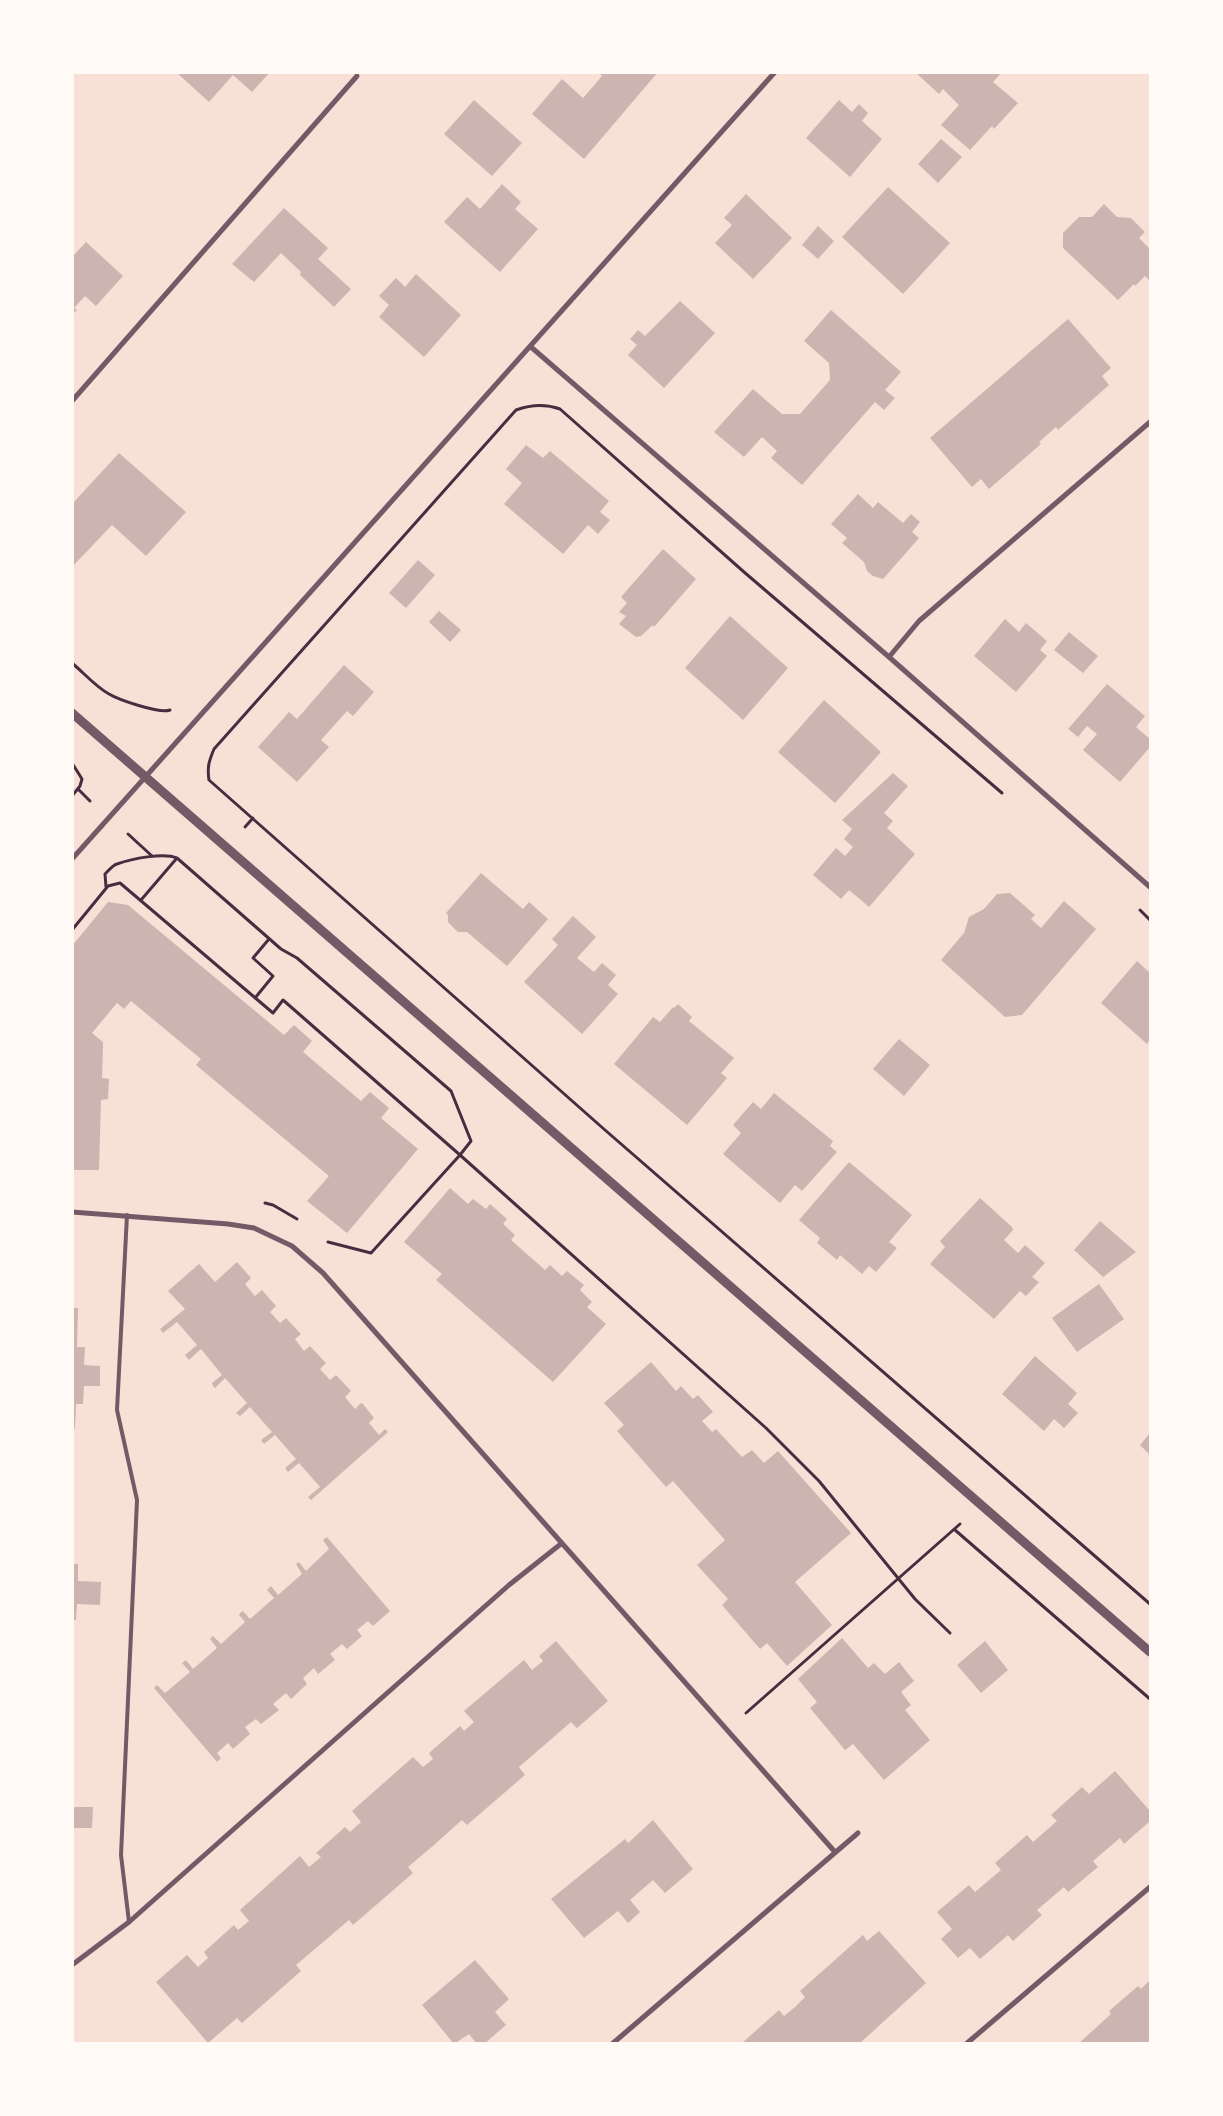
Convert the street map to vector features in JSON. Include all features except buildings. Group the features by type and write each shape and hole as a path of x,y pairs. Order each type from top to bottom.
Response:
{"street":[{"path":"72,859 775,72"},
{"path":"72,401 357,76"},
{"path":"531,347 889,657 1150,887"},
{"path":"889,657 919,621 1150,422"},
{"path":"72,713 1150,1652"},
{"path":"72,1212 127,1215 254,1228 292,1246 323,1273 835,1852"},
{"path":"72,1965 129,1922 509,1585 562,1543"},
{"path":"612,2044 858,1833"},
{"path":"966,2044 1150,1887"}],"lane":[{"path":"127,1215 117,1410 137,1500 121,1855 129,1922"}],"path":[{"path":"1008,798 744,572 560,409 550,405 524,407 516,410 214,749 208,762 210,780 613,1137 1150,1604"},
{"path":"72,663 109,695 153,710 167,712 172,708"},
{"path":"72,763 82,779 78,789 72,796"},
{"path":"78,789 95,804"},
{"path":"239,834 253,818"},
{"path":"124,830 152,856"},
{"path":"108,886 106,887 105,874 116,864 152,856 170,855 176,858 281,949 297,958 451,1091 471,1141 460,1155 371,1252 326,1242"},
{"path":"141,900 176,858"},
{"path":"72,930 108,886 120,883 273,1013 283,1000 766,1428 819,1482 916,1599 950,1633"},
{"path":"1136,907 1150,920"},
{"path":"255,998 273,976 253,958 269,939"},
{"path":"257,1202 273,1205 300,1220"},
{"path":"998,1480 1002,1476"},
{"path":"726,1730 960,1524"},
{"path":"955,1530 1150,1699"}]}
